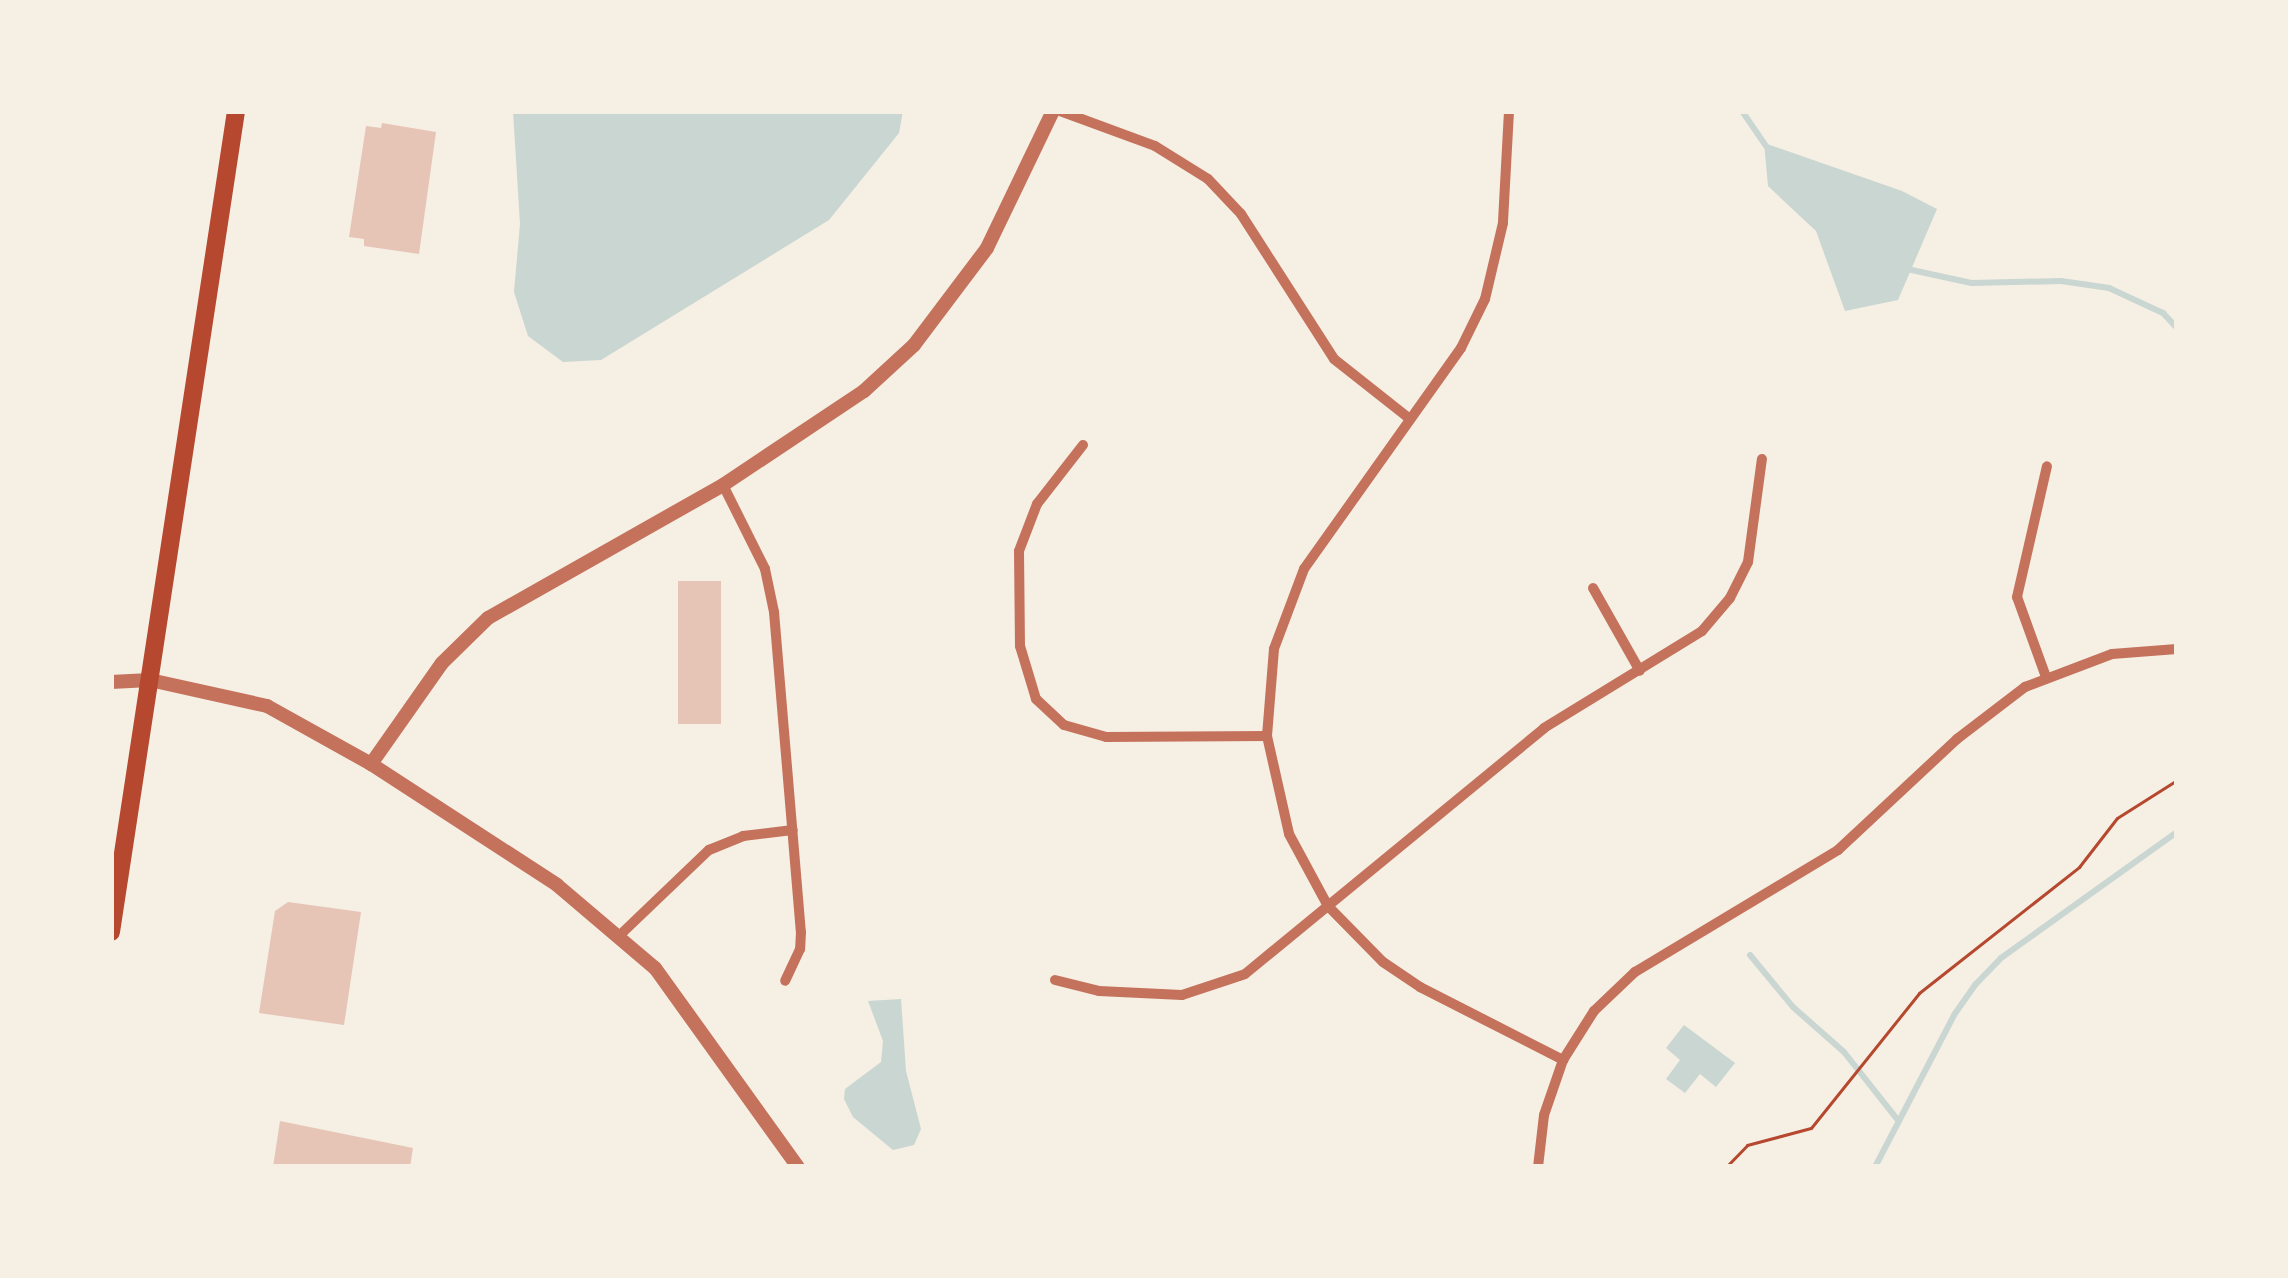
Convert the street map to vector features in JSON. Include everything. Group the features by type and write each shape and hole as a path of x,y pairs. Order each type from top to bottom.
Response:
{"main road":[{"path":"111,932 236,111"}],"street":[{"path":"371,764 442,662 488,618 723,485 864,391 914,345 988,248 1056,111 1155,146 1208,179 1241,214 1334,358 1410,419"},
{"path":"1509,111 1506,199 1493,274 1469,335 1325,534 1290,598 1269,675 1268,736 1284,821 1328,907 1371,952 1420,986 1563,1060"},
{"path":"1083,445 1036,504 1019,551 1020,646 1036,699 1064,725 1106,737 1268,736"},
{"path":"1055,980 1121,994 1203,991 1245,974 1544,728 1702,632 1730,598 1754,545 1762,459"},
{"path":"2047,466 2017,597 2047,676"},
{"path":"723,485 769,579 801,932 800,949 785,981"},
{"path":"1594,588 1640,671"},
{"path":"1538,1167 1544,1115 1563,1060 1594,1011 1635,972 1821,863 1990,712 2047,676 2112,654 2177,649"},
{"path":"111,682 150,680 267,706 371,764 557,885 621,934 711,1038 798,1167"},
{"path":"621,934 709,850 743,836 793,830"}],"path":[{"path":"1726,1167 1748,1145 1811,1128 1919,993 2079,867 2117,818 2177,780"}],"shaded area":[{"path":"513,111 903,111 899,133 829,220 601,360 563,362 528,336 514,292 520,224"},
{"path":"1764,143 1902,191 1937,209 1898,300 1845,311 1816,231 1768,186"},
{"path":"901,999 906,1071 921,1129 914,1145 893,1150 853,1117 844,1099 845,1089 881,1062 883,1041 868,1001"},
{"path":"1684,1025 1735,1063 1716,1087 1700,1074 1685,1093 1666,1079 1680,1060 1666,1048"}],"building":[{"path":"382,123 436,132 419,254 364,246 364,239 349,237 366,126 381,128"},
{"path":"678,581 721,581 721,724 678,724"},
{"path":"288,902 361,912 344,1025 259,1013 275,911"},
{"path":"280,1121 413,1148 410,1167 273,1167"}],"waterway":[{"path":"1742,111 1766,146"},
{"path":"1907,269 1972,283 2061,281 2109,288 2163,313 2177,328"},
{"path":"1875,1167 1954,1015 1975,985 2001,958 2177,832"},
{"path":"1750,955 1793,1007 1844,1052 1897,1119"}]}
